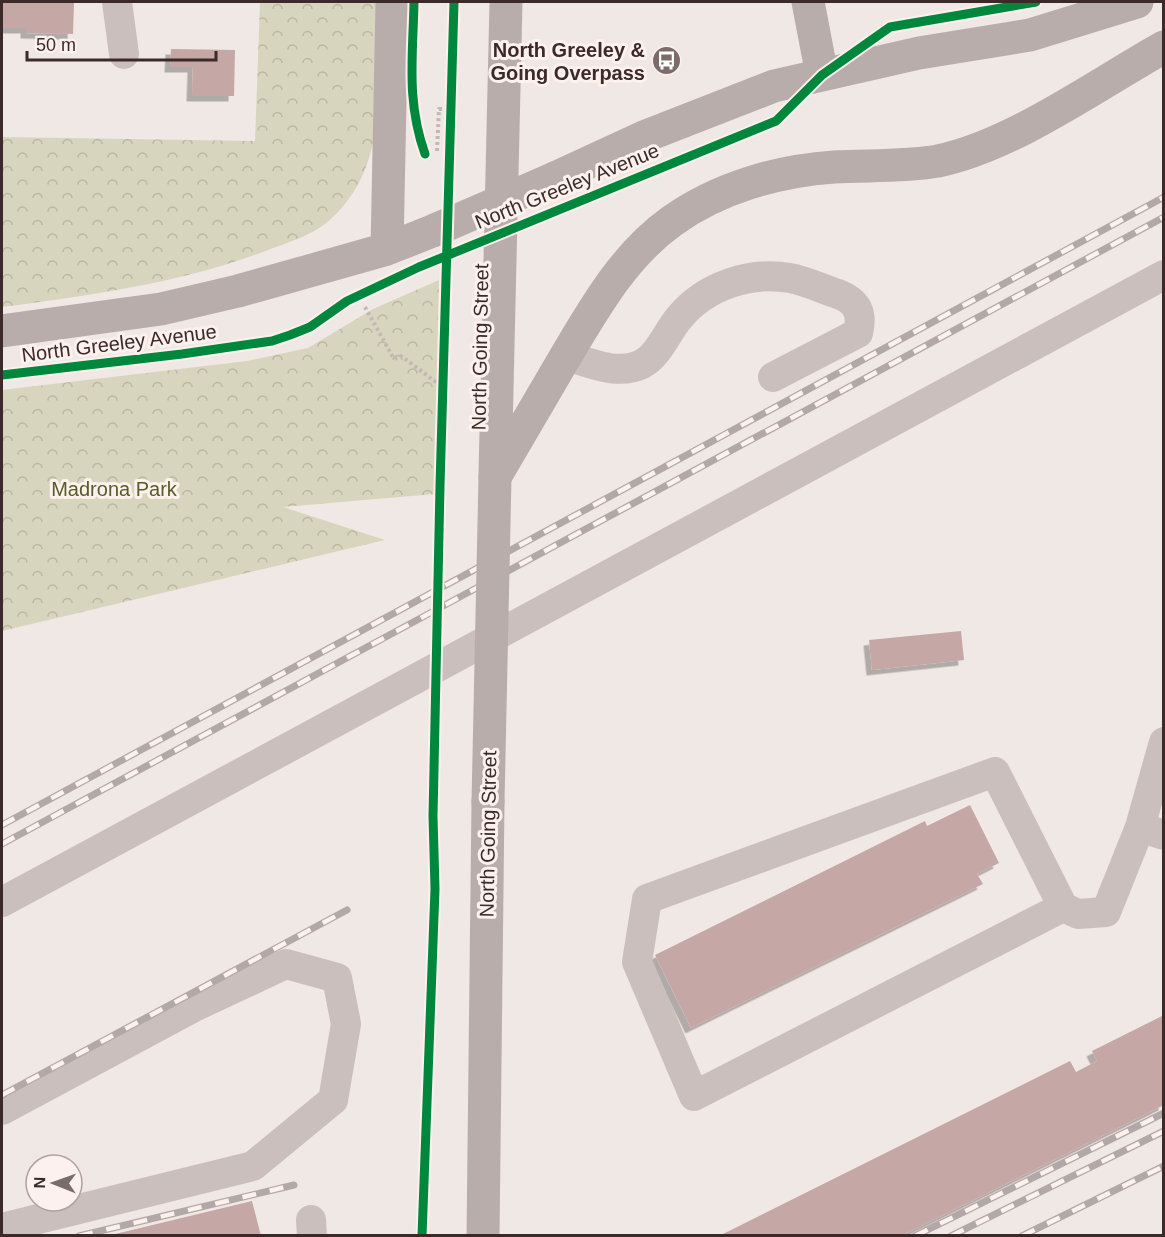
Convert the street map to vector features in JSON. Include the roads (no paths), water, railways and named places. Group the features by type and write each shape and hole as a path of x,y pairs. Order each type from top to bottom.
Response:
{"main road":[{"path":"387,249 392,2"},
{"name":"North Going Street","path":"483,1236 488,802 506,2"},
{"path":"808,2 822,75"},
{"name":"North Greeley Avenue","path":"2,331 162,309 238,291 387,249 555,178 646,136 752,93 928,52 1030,36 1137,2"},
{"path":"495,477 589,315 619,272 648,241 693,207 743,185 787,174 832,167 892,167 939,160 981,147 1043,117 1164,46"}],"street":[{"path":"117,2 124,54"},
{"path":"2,902 1164,274"},
{"path":"567,356 610,369 629,368 643,363 654,354 689,306 705,293 748,279 768,276 791,278 850,298 858,308 861,321 858,333 773,377"},
{"path":"1064,907 694,1096 637,962 647,899 995,772 1064,907 1078,914 1106,912 1152,831 1164,742"},
{"path":"2,1110 194,1007 286,964 337,978 346,1024 333,1100 253,1166 2,1228"}],"railway":[{"path":"2,825 1164,197"},
{"path":"2,844 1164,217"},
{"path":"2,1095 347,910"},
{"path":"915,1236 1164,1113"},
{"path":"951,1236 1164,1131"},
{"path":"1022,1236 1164,1166"},
{"path":"79,1236 294,1185"}],"place":[{"name":"North Greeley & Going Overpass","path":"666,61"}],"park label":[{"name":"Madrona Park","path":"114,489"}]}
